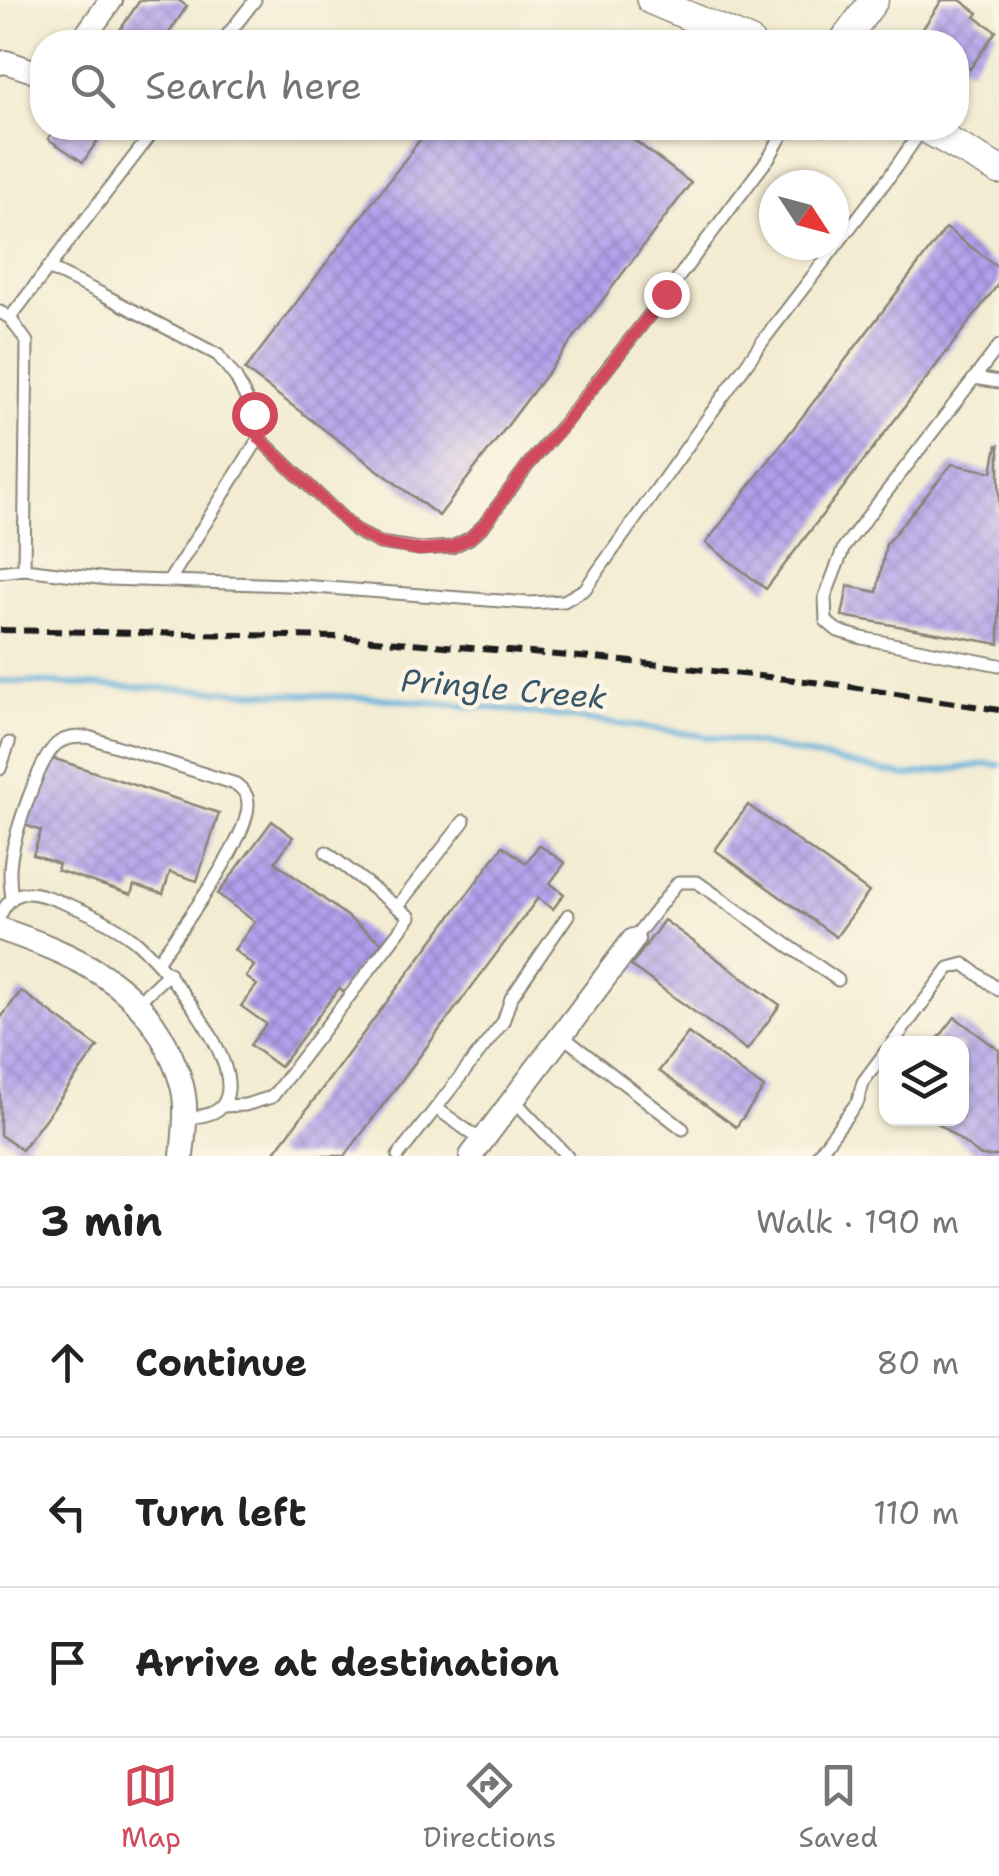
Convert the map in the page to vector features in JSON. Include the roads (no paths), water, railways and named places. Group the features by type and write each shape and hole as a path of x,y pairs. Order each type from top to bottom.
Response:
{"street":[{"path":"90,30 110,0"},
{"path":"652,0 722,30"},
{"path":"852,30 874,0"},
{"path":"0,63 30,70"},
{"path":"949,140 996,163"},
{"path":"0,930 45,944 112,979 163,1035 184,1094 182,1156"},
{"path":"476,1148 633,940"}],"lane":[{"path":"231,30 255,0"},
{"path":"24,569 27,342 5,315 48,268 147,140"},
{"path":"48,268 218,355 236,378 254,414 259,438 356,531 380,543 420,550 452,547 484,525 666,294 779,140"},
{"path":"0,572 24,569 108,579 288,584 529,603 564,600 585,590 765,338 915,140"},
{"path":"999,346 844,547 825,597 826,621 838,632 999,665"},
{"path":"974,378 999,382"},
{"path":"170,581 259,438"},
{"path":"12,898 15,841 42,764 60,741 88,737 236,784 246,794 246,821 218,875 157,962"},
{"path":"0,769 9,743"},
{"path":"397,907 464,821"},
{"path":"222,1106 245,1105 272,1097 410,917 326,852"},
{"path":"633,940 678,882 697,882 838,980"},
{"path":"0,916 12,898 36,893 85,911 131,938 169,973 220,1052 228,1082 222,1106 211,1114 185,1118"},
{"path":"398,1156 503,1022 511,998 568,915"},
{"path":"898,1036 949,968 964,964 999,990"},
{"path":"137,1003 169,973"},
{"path":"561,1035 683,1130"},
{"path":"817,1156 858,1101 863,1082 879,1060"},
{"path":"514,1099 567,1156"},
{"path":"436,1108 476,1148"}],"waterway":[{"name":"Pringle Creek","path":"0,681 378,698 501,709 758,744 906,776 999,765"}],"railway":[{"path":"0,630 337,637 605,659 832,684 999,710"}]}
